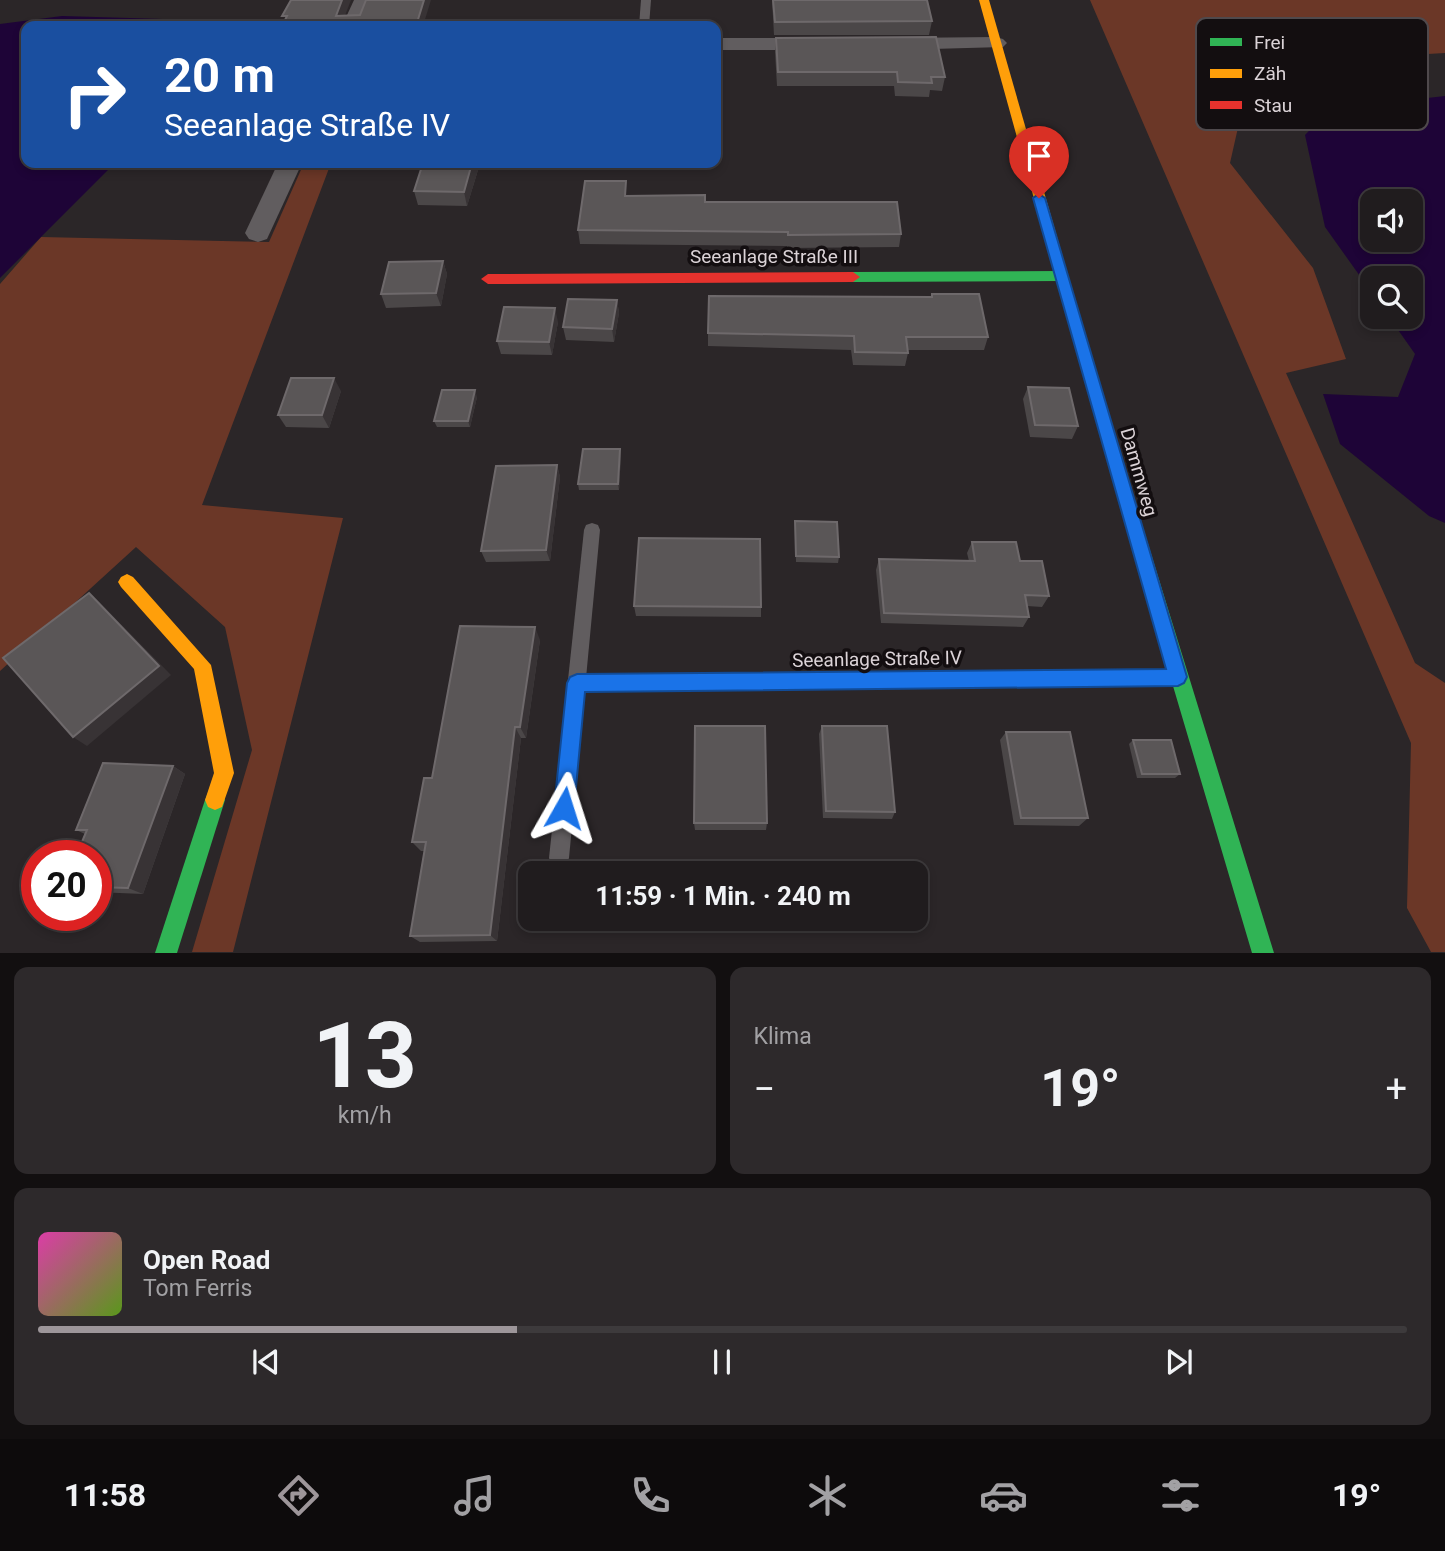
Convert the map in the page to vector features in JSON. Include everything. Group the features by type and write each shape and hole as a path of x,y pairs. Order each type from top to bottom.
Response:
{"street":[{"path":"354,21 364,0"},
{"name":"Dammweg","path":"984,0 1060,276 1178,677 1263,953"},
{"path":"876,44 996,43"},
{"path":"721,44 836,44"},
{"path":"258,233 288,168"},
{"name":"Seeanlage Straße III","path":"488,279 1060,276"},
{"path":"127,582 202,665 224,773 166,953"},
{"name":"Seeanlage Straße IV","path":"577,683 1178,677"}],"lane":[{"path":"644,21 646,0"},
{"path":"559,858 593,530"}],"shaded area":[{"path":"1090,0 1445,0 1445,53 1428,54 1428,18 1196,18 1196,130 1237,130 1230,163 1313,268 1346,359 1286,373 1415,663 1445,683 1445,952 1431,952 1407,908 1411,743"},
{"path":"62,16 165,21 23,21"},
{"path":"21,21 21,168 110,168 0,278 0,24"},
{"path":"1445,96 1445,523 1429,516 1340,444 1323,394 1398,397 1415,354 1397,329 1423,329 1423,266 1360,266 1360,276 1325,227 1305,135 1310,130 1428,130 1428,98"},
{"path":"302,168 329,168 202,505 343,518 233,952 192,952 252,750 225,627 136,547 0,671 0,284 41,237 269,242"}],"building":[{"path":"291,0 342,0 336,16 360,15 366,0 424,0 418,21 284,21 287,16 282,16"},
{"path":"773,0 927,0 932,21 775,22"},
{"path":"936,37 945,77 931,77 932,83 898,82 897,72 778,72 776,38"},
{"path":"421,168 471,168 464,192 414,191"},
{"path":"585,181 626,181 625,196 705,195 705,202 897,202 901,234 788,235 788,232 578,230"},
{"path":"443,261 436,293 381,294 389,262"},
{"path":"932,294 979,294 988,337 906,337 908,353 855,352 854,336 708,333 709,296 932,297"},
{"path":"568,299 617,300 612,329 563,327"},
{"path":"504,307 555,308 549,342 497,341"},
{"path":"291,378 334,378 322,415 278,415"},
{"path":"1028,387 1069,388 1078,426 1035,425"},
{"path":"442,390 475,390 468,421 434,421"},
{"path":"583,449 620,449 618,484 578,484"},
{"path":"557,465 546,550 481,551 496,466"},
{"path":"795,521 837,522 839,557 796,556"},
{"path":"639,538 760,539 761,607 634,606"},
{"path":"972,542 1016,542 1020,561 1042,561 1049,596 1025,595 1029,617 884,613 879,559 975,561"},
{"path":"89,593 159,666 73,737 3,658"},
{"path":"460,626 535,627 520,727 515,727 490,935 410,936 426,842 412,842 424,778 432,778"},
{"path":"695,726 765,726 767,823 694,823"},
{"path":"822,726 887,726 895,812 826,811"},
{"path":"1006,732 1070,732 1088,818 1021,818"},
{"path":"1133,740 1171,740 1180,774 1142,774"},
{"path":"103,763 173,766 128,888 112,888 112,840 83,840 87,830 76,830"}],"traffic: fast":[{"path":"853,277 1060,276"},
{"path":"1097,401 1263,953"},
{"path":"577,683 1178,677"},
{"path":"166,953 215,800"}],"traffic: slow":[{"path":"984,0 1097,401"},
{"path":"127,582 202,665 224,773 215,800"}],"traffic: jam":[{"path":"488,279 853,277"}],"route":[{"path":"564,808 577,683 1178,677 1039,198"}]}
